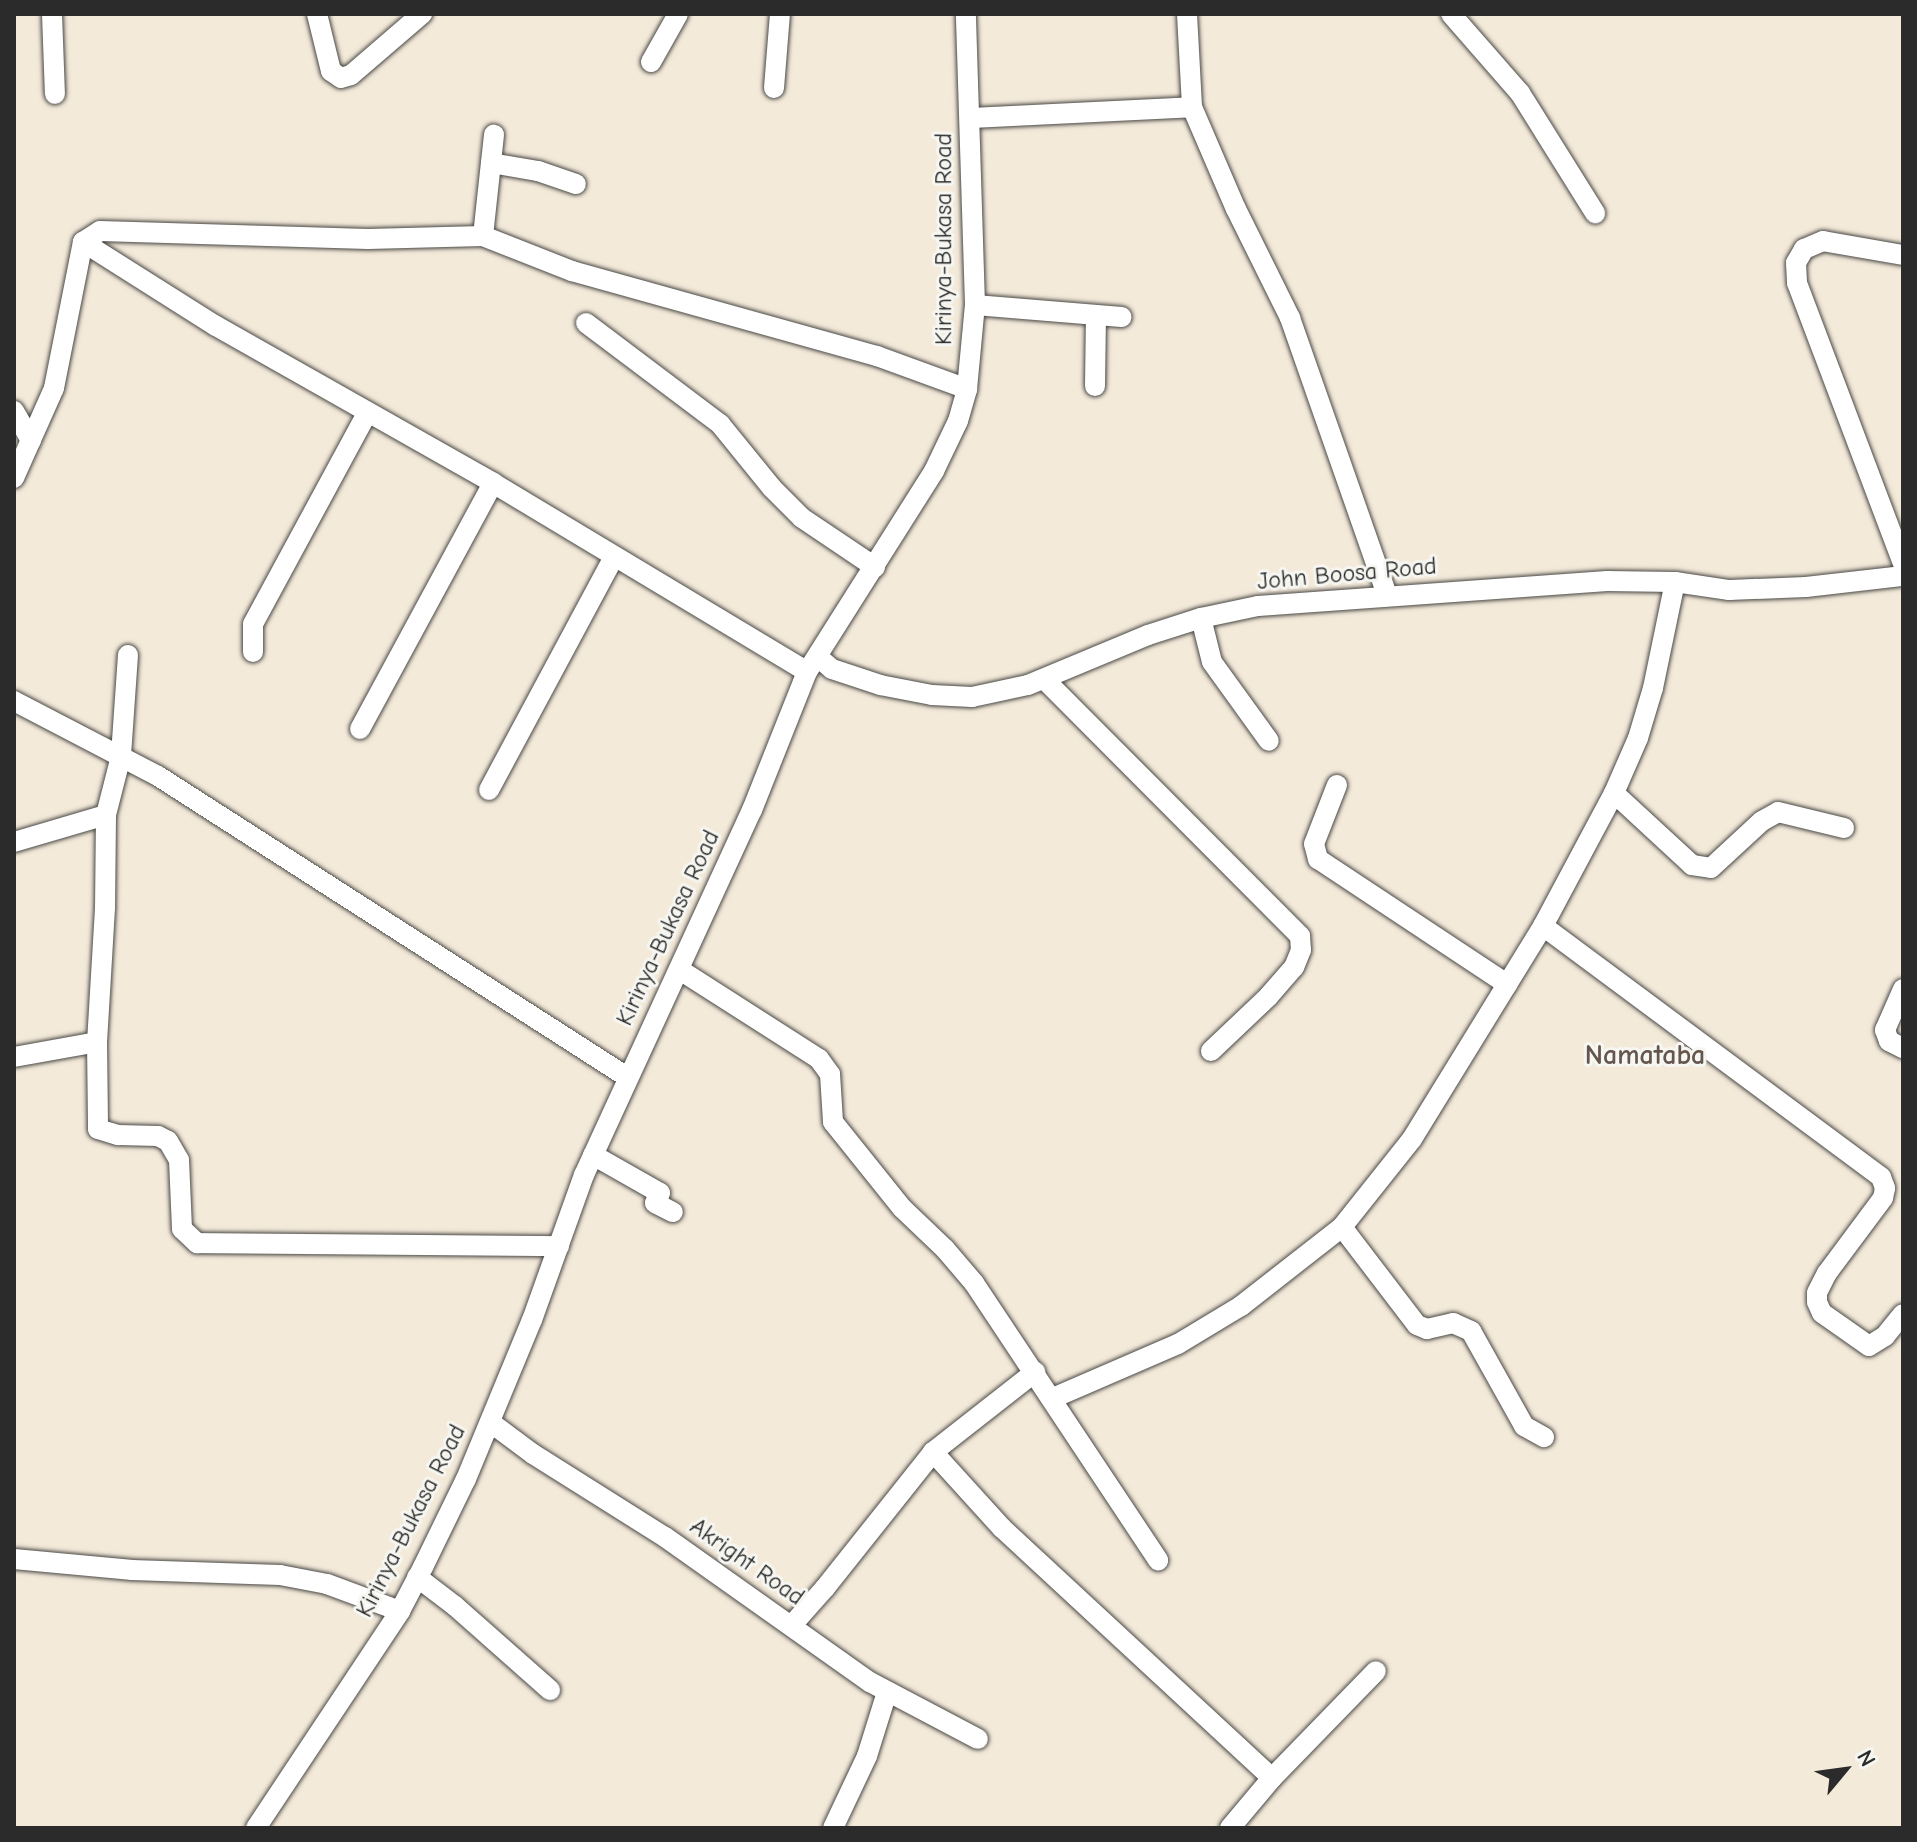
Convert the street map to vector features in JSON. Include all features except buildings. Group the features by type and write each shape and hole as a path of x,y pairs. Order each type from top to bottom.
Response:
{"street":[{"path":"52,14 55,94"},
{"path":"317,14 331,71 341,78 355,72 422,14"},
{"path":"651,62 678,14"},
{"path":"774,88 780,14"},
{"name":"Kirinya-Bukasa Road","path":"267,1824 400,1611 417,1577 490,1422 593,1155 752,810 814,662 946,450 970,382 975,305 966,14"},
{"path":"1187,14 1192,107 1236,209 1290,318 1387,595"},
{"path":"1451,14 1520,93 1595,213"},
{"path":"971,118 1192,107"},
{"path":"490,233 494,135"},
{"path":"491,163 538,171 576,184"},
{"path":"14,478 54,388 83,242 100,231 368,239 490,233 572,271 970,382"},
{"path":"1903,255 1823,241 1804,249 1796,263 1797,283 1903,563"},
{"path":"83,242 216,326 493,483 614,557 814,662"},
{"path":"975,305 1122,317"},
{"path":"1095,386 1096,315"},
{"path":"586,323 720,424 795,512 875,567"},
{"path":"330,380 814,662"},
{"path":"14,411 31,441"},
{"path":"253,652 253,624 367,413"},
{"path":"360,729 493,483"},
{"path":"489,790 614,557"},
{"name":"John Boosa Road","path":"814,662 880,685 932,695 972,697 1000,694 1044,679 1148,635 1201,618 1258,606 1607,581 1675,582 1729,590 1806,587 1903,576"},
{"name":"John Boosa Road","path":"814,662 855,666 963,691 997,687 1035,676 1177,614 1294,597 1477,582"},
{"path":"1053,1398 1178,1344 1241,1306 1342,1227 1412,1139 1543,926 1614,793 1638,738 1653,688 1675,582"},
{"path":"1201,618 1212,662 1269,741"},
{"path":"128,655 121,756 106,815 95,1124 105,1133 158,1136 168,1141 179,1160 182,1229 197,1243 559,1246"},
{"path":"1044,679 1300,936 1301,950 1294,967 1269,996 1211,1051"},
{"path":"14,701 121,756 404,930 627,1077"},
{"path":"1337,785 1314,844 1318,859 1507,984"},
{"path":"1614,793 1692,865 1711,868 1762,821 1778,812 1844,828"},
{"path":"14,842 106,815"},
{"path":"1543,926 1881,1177 1885,1188 1883,1198 1827,1273 1817,1302 1822,1313 1869,1346 1885,1336 1903,1314"},
{"path":"680,970 819,1059 830,1074 833,1122 902,1208 945,1249 974,1283 1158,1560"},
{"path":"1903,989 1885,1030 1889,1041 1903,1048"},
{"path":"14,1057 97,1042"},
{"path":"593,1155 660,1193 655,1203 673,1212"},
{"path":"1342,1227 1417,1325 1427,1329 1453,1323 1471,1331 1516,1415 1530,1432 1544,1437"},
{"path":"792,1625 933,1452 1035,1372"},
{"name":"Akright Road","path":"490,1422 887,1692 921,1706 978,1739"},
{"path":"933,1452 1002,1528 1272,1778"},
{"path":"14,1559 132,1570 280,1575 327,1584 400,1611"},
{"path":"417,1577 455,1606 550,1690"},
{"path":"1230,1828 1272,1778 1376,1671"},
{"path":"833,1828 867,1756 887,1692"}],"district":[{"name":"Namataba","path":"1645,1055"}]}
